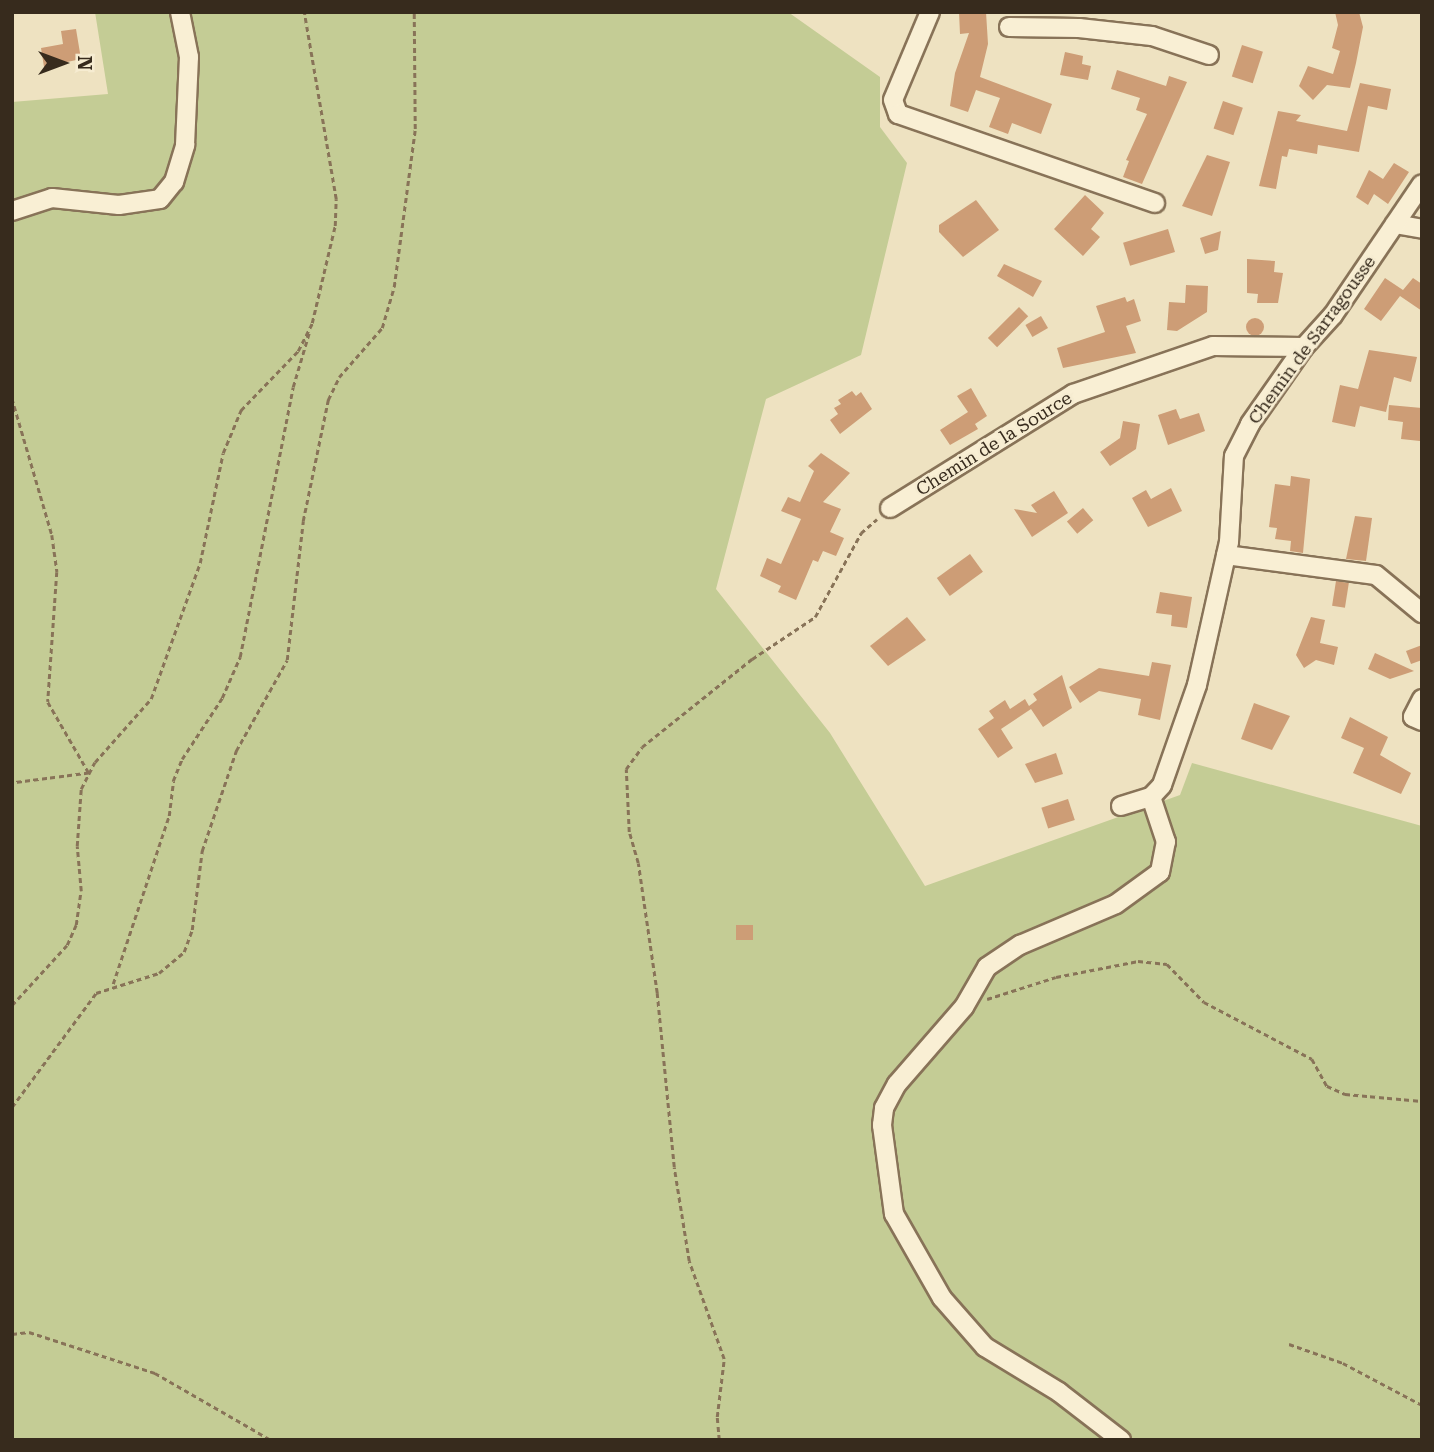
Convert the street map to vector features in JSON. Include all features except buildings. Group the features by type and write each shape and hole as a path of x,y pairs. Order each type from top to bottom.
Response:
{"street":[{"path":"12,211 52,198 119,205 160,199 174,182 185,145 189,57 180,12"},
{"path":"930,12 893,100 898,114 1155,203"},
{"path":"1009,27 1079,20 1152,36 1209,55"},
{"name":"Chemin de Sarragousse","path":"1151,797 1162,785 1197,685 1226,555 1234,456 1250,424 1304,347 1333,315 1422,184"},
{"path":"1395,224 1422,229"},
{"name":"Chemin de la Source","path":"890,508 1073,394 1213,346 1304,347"},
{"path":"1226,555 1376,575 1422,613"},
{"path":"1422,699 1412,717 1422,721"},
{"path":"1121,806 1151,797 1166,842 1165,859 1155,878 1116,904 1000,957 987,967 964,1007 897,1084 884,1108 882,1146 894,1213 915,1256 975,1338 1021,1372 1059,1392 1121,1440"}],"path":[{"path":"113,985 169,816 181,759 222,698 240,657 293,387 312,323 335,226 336,199 304,12"},
{"path":"12,1107 60,1047 81,1011 96,993 113,985 159,973 184,952 192,930 202,851 236,751 287,660 303,521 328,400 340,377 382,328 394,287 415,129 414,12"},
{"path":"12,1005 68,945 76,925 81,891 77,846 80,789 89,773 151,699 200,563 223,453 241,410 298,351 312,323"},
{"path":"12,398 55,560 56,625 48,702 89,773"},
{"path":"719,1440 717,1417 724,1359 689,1261 674,1167 657,993 638,863 629,832 625,769 642,747 752,659 815,617 861,533 890,508"},
{"path":"12,783 89,773"},
{"path":"964,1007 1056,977 1138,961 1167,964 1203,1002 1312,1059 1327,1086 1345,1094 1422,1101"},
{"path":"12,1334 29,1332 155,1373 271,1440"},
{"path":"1289,1344 1343,1363 1422,1405"}],"green space":[{"path":"95,12 788,12 880,77 880,127 907,163 861,355 766,399 716,589 830,733 925,886 1180,795 1192,763 1422,826 1422,1440 12,1440 12,102 108,94"}]}
